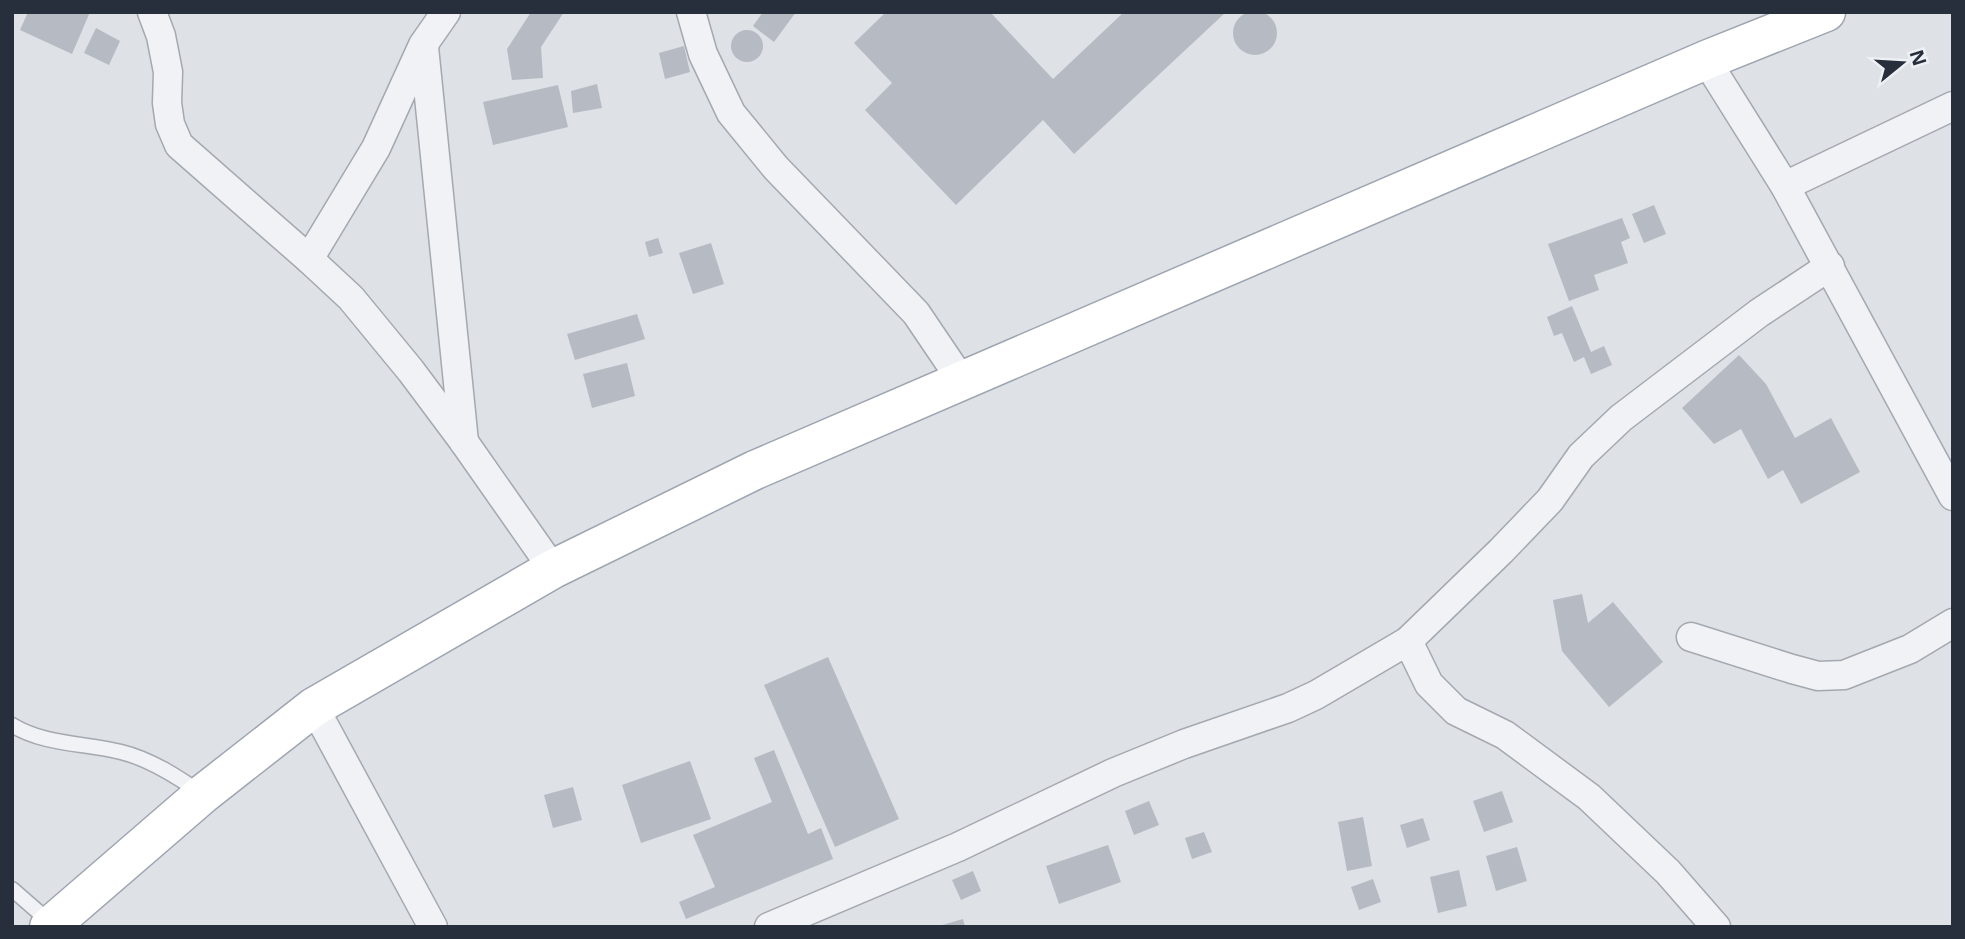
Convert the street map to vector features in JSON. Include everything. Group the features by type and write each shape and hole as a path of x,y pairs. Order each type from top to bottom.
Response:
{"main road":[{"path":"51,925 203,794 314,707 552,569 755,470 1706,60 1826,12"}],"street":[{"path":"152,12 161,36 168,72 167,103 170,124 179,145 351,298 411,371 464,442 552,569"},
{"path":"309,259 376,148 424,45 446,12"},
{"path":"691,12 703,54 731,113 776,168 916,313 962,381"},
{"path":"424,45 464,442"},
{"path":"1706,60 1786,186 1953,496"},
{"path":"1786,186 1953,106"},
{"path":"769,927 958,846 1113,773 1184,744 1297,704 1408,641 1502,551 1550,500 1581,456 1621,418 1759,313 1830,266"},
{"path":"1690,637 1818,676 1844,675 1910,649 1953,623"},
{"path":"1408,641 1429,684 1456,711 1505,735 1589,796 1668,872 1716,927"},
{"path":"314,707 433,927"}],"lane":[{"path":"12,725 29,735 124,752 171,773 203,794"},
{"path":"12,889 51,925"}],"building":[{"path":"1255,11 1271,17 1277,33 1271,49 1255,55 1239,49 1233,33 1239,17"},
{"path":"28,12 90,12 72,54 20,30"},
{"path":"531,12 564,12 541,47 543,78 512,80 507,49"},
{"path":"763,12 796,12 774,42 753,26"},
{"path":"886,12 990,12 1053,79 1124,12 1226,12 1074,154 1043,120 956,205 865,110 892,83 854,43"},
{"path":"96,28 120,41 109,65 84,53"},
{"path":"747,30 758,35 763,46 758,57 747,62 736,57 731,46 736,35"},
{"path":"684,46 690,72 665,79 659,53"},
{"path":"597,84 602,108 573,113 571,91"},
{"path":"558,85 568,127 493,145 483,102"},
{"path":"1654,205 1666,234 1644,243 1632,214"},
{"path":"1622,218 1630,238 1621,242 1628,263 1594,275 1599,290 1569,301 1548,244"},
{"path":"658,238 663,253 649,257 645,242"},
{"path":"711,243 724,284 693,294 679,253"},
{"path":"1572,306 1591,352 1604,346 1612,365 1591,374 1584,357 1574,362 1562,333 1554,336 1547,317"},
{"path":"637,314 645,339 575,360 567,334"},
{"path":"1739,355 1766,384 1795,438 1831,418 1860,472 1801,504 1783,470 1768,479 1741,429 1714,444 1682,408"},
{"path":"627,363 635,396 592,408 583,374"},
{"path":"1582,594 1588,623 1613,602 1663,662 1609,707 1562,651 1553,600"},
{"path":"828,657 899,819 835,847 764,685"},
{"path":"774,750 808,834 821,828 833,859 686,919 679,902 715,887 693,835 772,802 754,758"},
{"path":"690,761 711,819 641,843 622,785"},
{"path":"573,787 582,820 553,828 544,795"},
{"path":"1502,791 1513,822 1484,832 1473,801"},
{"path":"1149,801 1159,825 1134,835 1125,811"},
{"path":"1363,817 1372,866 1347,871 1338,822"},
{"path":"1423,818 1430,840 1407,848 1400,825"},
{"path":"1204,832 1212,852 1192,859 1185,838"},
{"path":"1108,845 1121,882 1059,904 1046,866"},
{"path":"1517,847 1527,881 1496,891 1486,856"},
{"path":"1459,870 1467,906 1438,913 1430,877"},
{"path":"973,871 981,891 961,900 952,880"},
{"path":"1373,879 1381,902 1359,910 1351,887"},
{"path":"963,919 965,927 939,927 939,926"}]}
